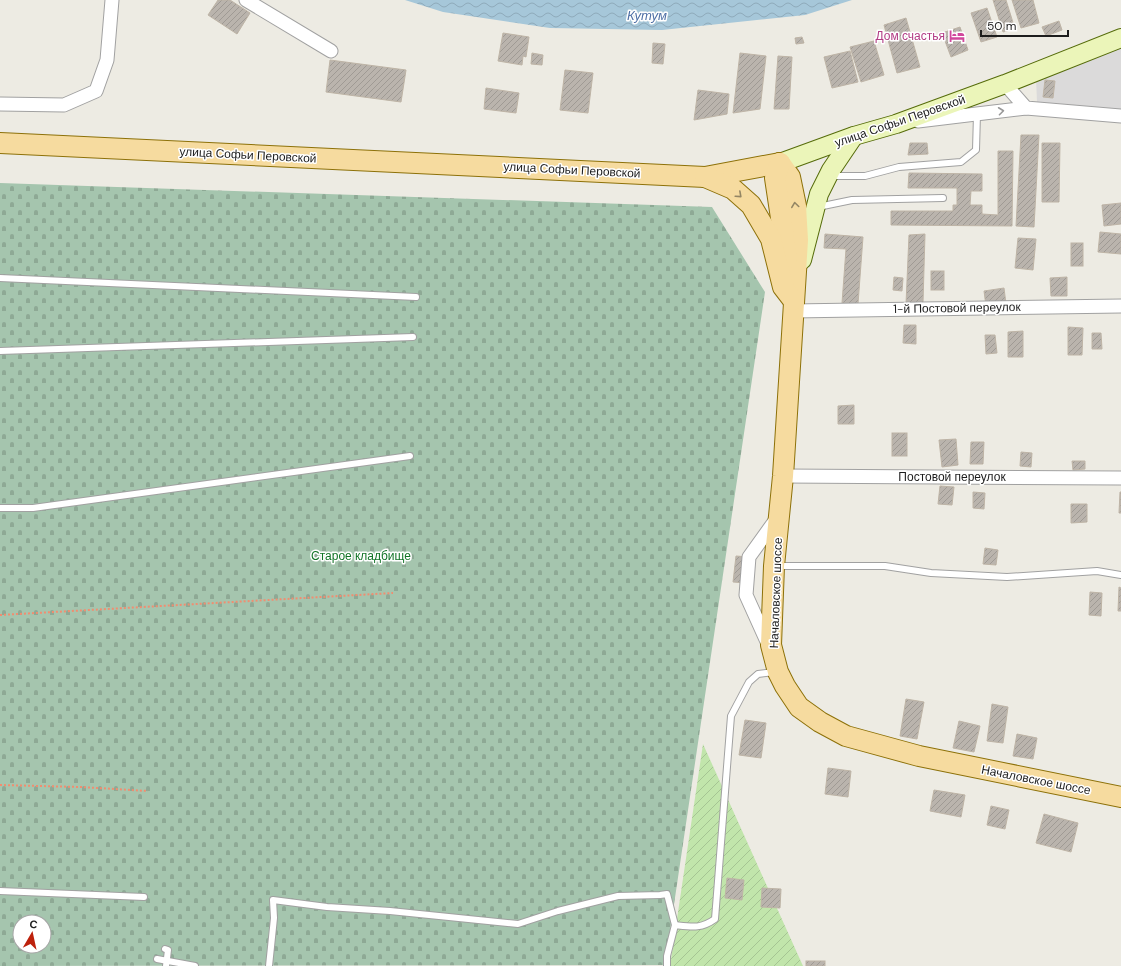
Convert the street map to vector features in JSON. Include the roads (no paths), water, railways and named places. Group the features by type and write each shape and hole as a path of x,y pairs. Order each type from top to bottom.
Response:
{"main road":[{"name":"улица Софьи Перовской","path":"0,143 706,177 780,163 854,136 896,124 1005,84 1121,38"},
{"path":"793,305 814,208 819,194 828,176 854,136"},
{"name":"Началовское шоссе","path":"780,163 790,177 796,206 798,240 783,476 774,566 771,645 777,666 786,686 799,707 820,722 846,736 919,756 1121,797"},
{"path":"706,177 733,189 751,205 772,239 784,287 793,305"}],"street":[{"path":"0,104 64,105 96,90 107,60 112,0"},
{"path":"246,0 331,51"},
{"path":"1005,84 1026,108"},
{"path":"896,124 1026,108 1121,116"},
{"name":"1-й Постовой переулок","path":"793,305 1121,306"},
{"name":"Постовой переулок","path":"783,476 1121,478"},
{"path":"777,666 746,595 748,557 779,515"}],"lane":[{"path":"828,176 865,176 899,167 961,162 976,150 977,114"},
{"path":"814,208 852,200 943,198"},
{"path":"0,278 416,297"},
{"path":"0,351 413,337"},
{"path":"0,508 33,508 410,456"},
{"path":"774,566 885,566 931,573 1007,577 1097,571 1121,575"},
{"path":"675,925 696,927 707,924 715,919 731,716 749,682 758,674 777,666"},
{"path":"0,891 144,897"},
{"path":"269,966 273,924 273,900 328,907 390,911 518,924 558,911 618,896 667,894 675,925 667,956 667,966"},
{"path":"165,949 168,950 166,963"},
{"path":"157,959 166,963 195,966"}],"water":[{"name":"Кутум","path":"405,0 852,0 805,15 662,30 550,28 443,12"}],"place":[{"name":"Дом счастья","path":"957,36"}],"park label":[{"name":"Старое кладбище","path":"361,556"}]}
